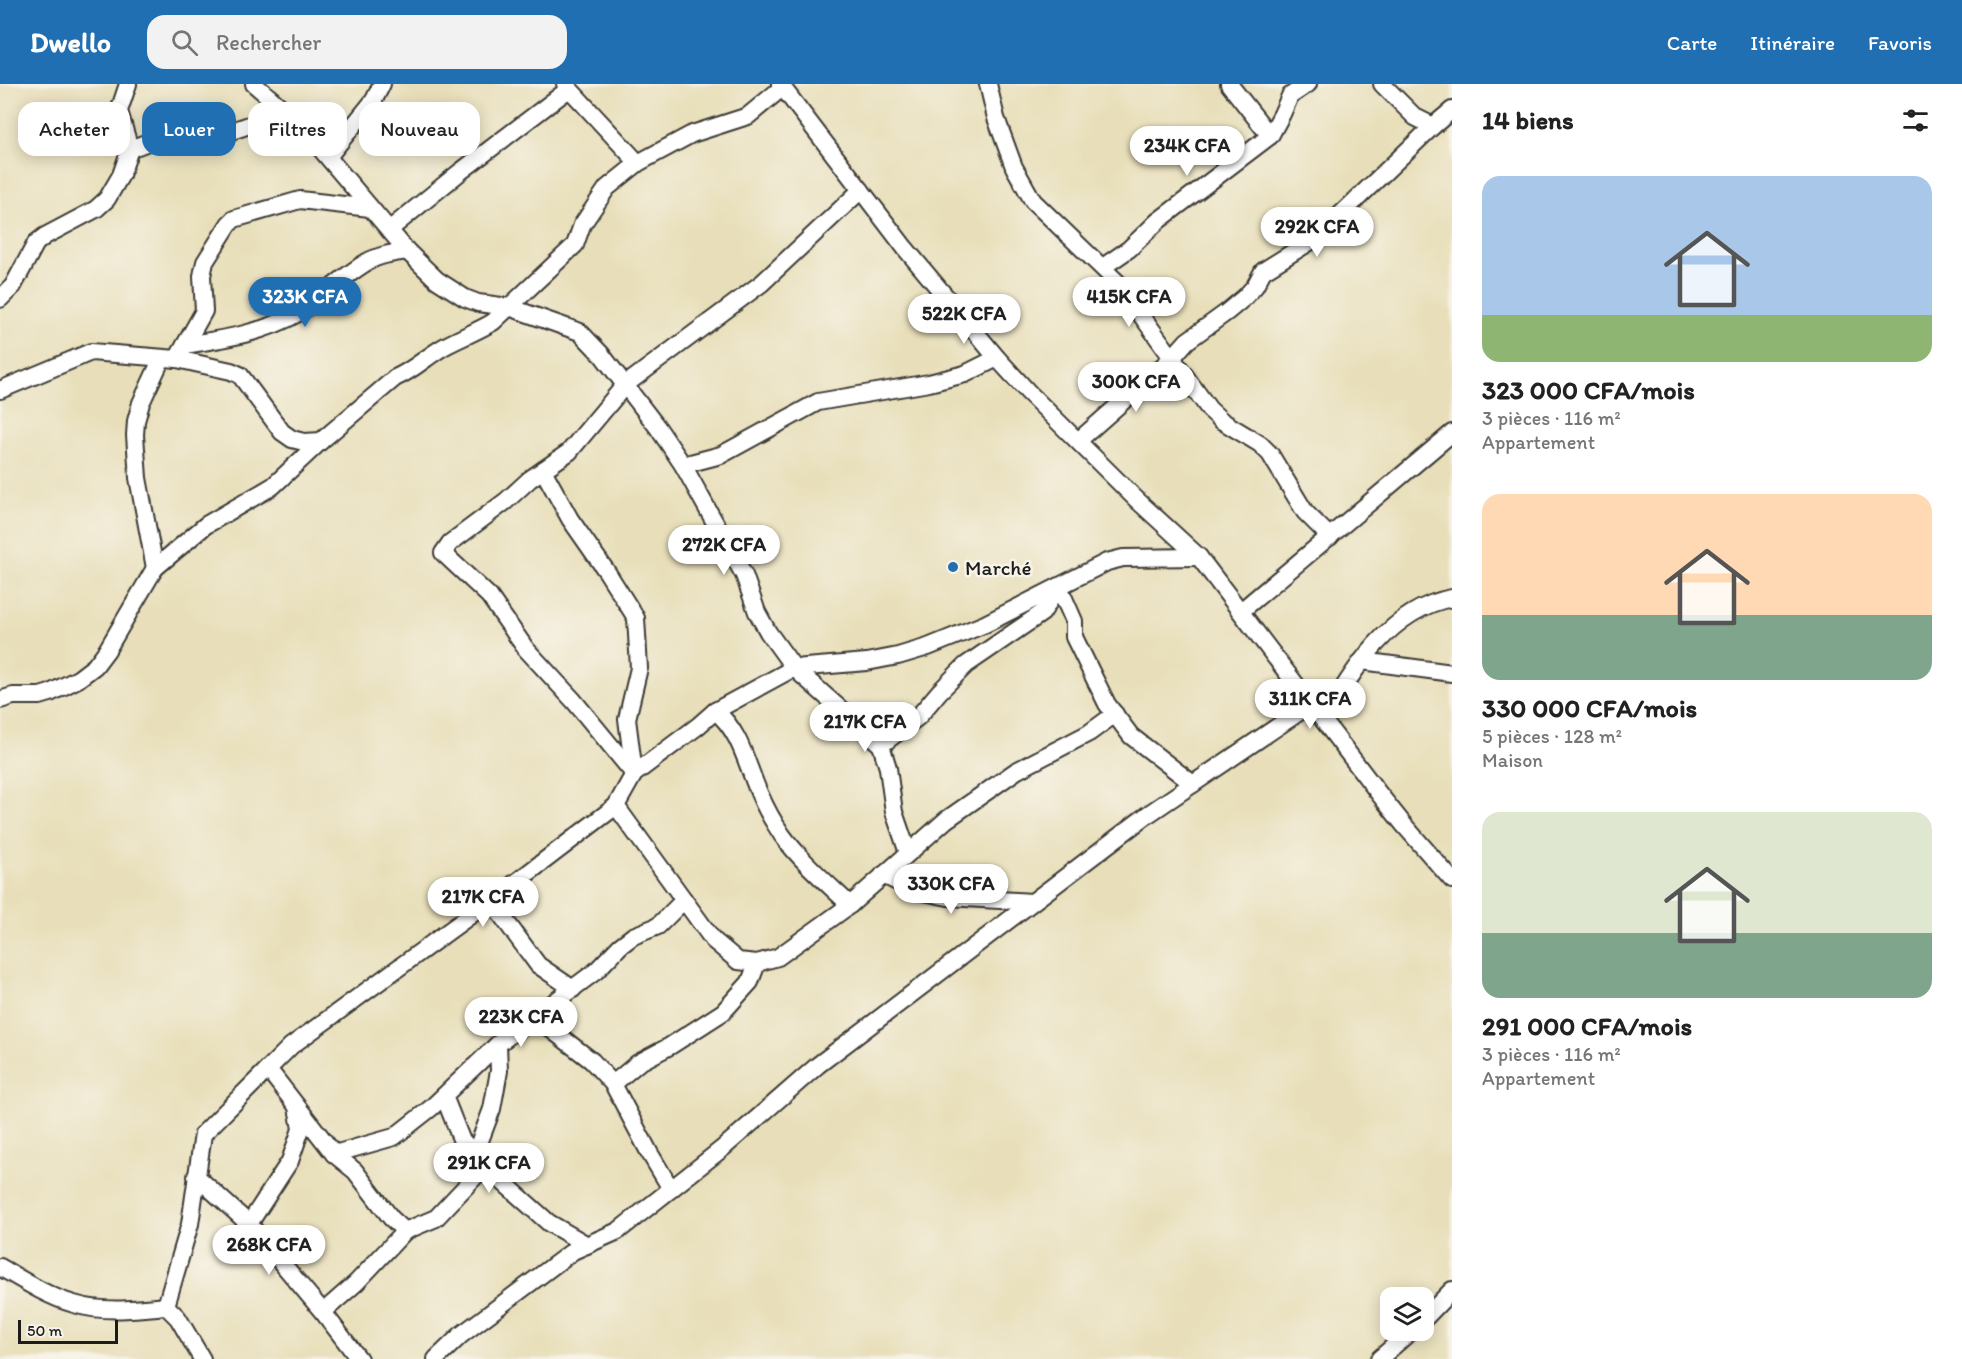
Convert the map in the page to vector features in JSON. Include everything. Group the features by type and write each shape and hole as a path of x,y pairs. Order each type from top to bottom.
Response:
{"street":[{"path":"122,102 128,84"},
{"path":"254,84 275,102"},
{"path":"382,84 374,100 328,157 407,251 436,280 465,298 478,303 509,307 580,332 602,355 658,428 683,465 744,575 763,622 794,668 881,745 888,768 894,812 908,853"},
{"path":"987,84 996,118 1014,167 1033,201 1118,283 1209,409 1222,421 1260,444 1270,454 1300,505 1330,537"},
{"path":"1229,84 1269,136"},
{"path":"1103,267 1129,249 1158,220 1269,136 1290,96 1308,84"},
{"path":"1382,84 1415,117 1433,126"},
{"path":"0,700 13,696 40,696 50,693 78,679 95,666 107,650 155,568 206,525 273,486 321,441 395,378 409,372 445,346 493,322 575,245 582,225 607,188 638,164 692,134 748,116 781,86 905,248 997,358 1138,501 1199,557 1404,825 1452,880"},
{"path":"389,230 567,87 638,164"},
{"path":"1078,441 1187,342 1245,297 1255,286 1263,271 1316,238 1452,110"},
{"path":"130,149 161,137 202,138 248,125"},
{"path":"0,299 13,286 36,243 96,209 107,199 121,175 128,156"},
{"path":"634,774 574,701 526,649 489,596 442,553 450,543 483,519 530,479 569,452 625,385 762,283 861,190"},
{"path":"155,568 138,478 136,421 141,403 204,311 202,276 205,262 234,219 300,200 370,208"},
{"path":"174,354 236,337 282,321 300,311 368,262 383,255 407,251"},
{"path":"0,390 91,352 174,354 240,375 282,432 292,439 304,442 321,441"},
{"path":"683,465 721,455 819,402 929,383 965,374 997,358"},
{"path":"1241,611 1452,433"},
{"path":"543,470 570,519 636,618 639,668 627,719 634,774"},
{"path":"166,1306 190,1224 203,1134 291,1046 491,901 616,806 634,774 715,711 794,668 867,662 928,647 985,624 1107,562 1123,558 1199,557"},
{"path":"1059,587 1074,621 1074,637 1107,704 1131,736 1193,784"},
{"path":"881,745 918,717 966,665 1042,613 1059,587"},
{"path":"1324,720 1342,689 1383,636 1408,615 1452,598"},
{"path":"1362,661 1452,673"},
{"path":"436,1359 461,1335 573,1251 618,1231 723,1148 818,1065 1147,815 1311,704"},
{"path":"715,711 728,722 760,795 783,836 812,869 850,904"},
{"path":"616,806 713,940 738,961 758,963 778,957 850,904 946,820 1016,771 1089,733 1115,714"},
{"path":"883,875 914,890 948,897 1032,902"},
{"path":"334,1154 394,1137 444,1096 498,1044 596,971 633,936 658,926 684,900"},
{"path":"491,901 538,965 573,988"},
{"path":"613,1084 638,1063 670,1046 723,1012 750,982 758,963"},
{"path":"535,1017 592,1060 613,1084 671,1189"},
{"path":"323,1312 356,1283 405,1231 436,1218 480,1160 499,1071 498,1044"},
{"path":"268,1069 334,1154 355,1171 391,1218 405,1231"},
{"path":"444,1096 461,1139 480,1160 549,1223 587,1245"},
{"path":"249,1224 290,1161 301,1129 296,1106"},
{"path":"196,1176 249,1224 359,1359"},
{"path":"0,1267 45,1293 75,1305 107,1310 166,1306 178,1318 202,1359"},
{"path":"1434,1309 1452,1290"},
{"path":"1379,1359 1399,1341"}],"place":[{"name":"Marché","path":"953,567"}]}
